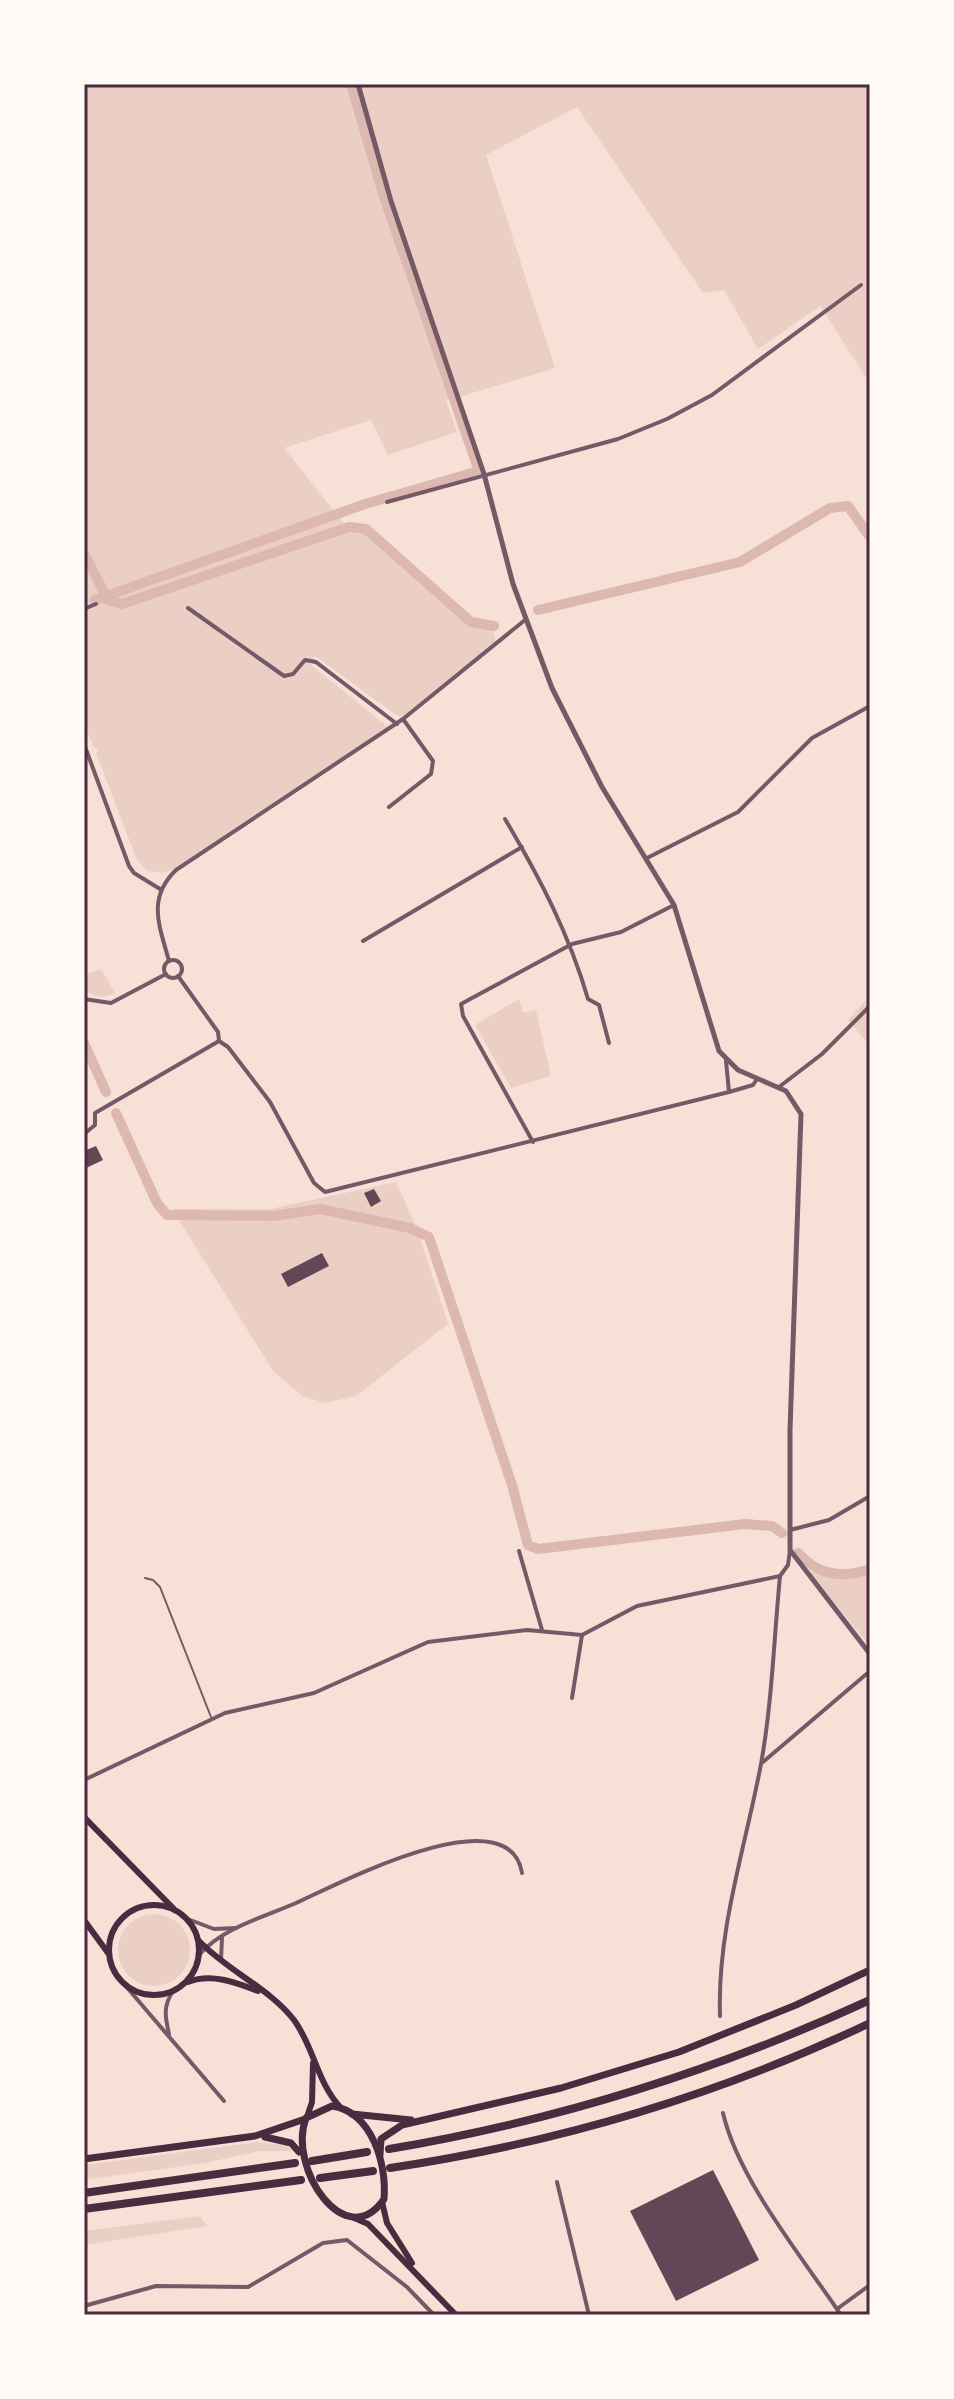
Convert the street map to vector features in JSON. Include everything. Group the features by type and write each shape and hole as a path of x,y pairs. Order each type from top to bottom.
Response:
{"highway":[{"path":"389,2149 490,2130 627,2094 757,2049 870,2000"},
{"path":"390,2168 489,2151 635,2113 754,2072 870,2023"},
{"path":"312,2161 367,2152"},
{"path":"84,2193 295,2163"},
{"path":"320,2178 373,2171"},
{"path":"84,2209 301,2180"}],"main road":[{"path":"84,1817 185,1918 205,1948 268,1995 292,2018 325,2087 341,2108 351,2113 377,2139 385,2188 382,2202 387,2223 416,2270"},
{"path":"109,1955 113,1931 129,1913 152,1905 176,1911"},
{"path":"84,1920 109,1955 124,1984 147,1995 173,1991 199,1978 217,1979 268,1995"},
{"path":"184,1984 199,1955 198,1940"},
{"path":"377,2139 414,2121 561,2088 679,2052 796,2005 870,1970"},
{"path":"300,2152 312,2102 313,2059"},
{"path":"255,2136 306,2118 323,2108 341,2108"},
{"path":"351,2113 414,2121"},
{"path":"84,2159 255,2136 273,2137 291,2143 300,2152 306,2171 321,2195 338,2211 368,2224 416,2270 456,2315"},
{"path":"351,2216 371,2213 382,2202"}],"street":[{"path":"358,84 391,201 484,474 525,620 576,738 674,905 715,1044 726,1061 757,1079 779,1087 793,1098 801,1114 803,1130 788,1530 790,1550 788,1565 780,1576 761,1763 724,1941 719,1982 720,2016"},
{"path":"387,502 618,439 667,419 712,395 861,285"},
{"path":"84,609 96,604"},
{"path":"188,608 284,676 293,674 305,660 316,662 397,724"},
{"path":"169,961 155,919 160,889 176,870 397,724 525,620"},
{"path":"647,858 738,812 812,738 870,706"},
{"path":"389,807 431,774 433,761 403,719"},
{"path":"84,744 129,866 134,873 160,889"},
{"path":"505,819 572,944 588,999 599,1005 609,1043"},
{"path":"363,941 522,847"},
{"path":"533,1142 463,1016 461,1004 572,944 615,934 674,905"},
{"path":"166,974 164,967 169,961"},
{"path":"169,961 180,963 178,976 218,1032 219,1041 228,1047 270,1102 314,1183 325,1192 729,1092 753,1085 757,1079"},
{"path":"84,999 111,1003 166,974 178,976"},
{"path":"779,1087 822,1054 870,1006"},
{"path":"84,1134 95,1125 95,1113 219,1041"},
{"path":"726,1061 729,1092"},
{"path":"788,1530 829,1520 870,1496"},
{"path":"790,1550 870,1654"},
{"path":"519,1551 542,1630"},
{"path":"84,1780 212,1719 328,1688 428,1642 542,1630 582,1635 637,1606 780,1576"},
{"path":"572,1698 582,1635"},
{"path":"761,1763 870,1671"},
{"path":"199,1955 238,1928 369,1868 437,1845 463,1842 507,1848 520,1860 522,1873"},
{"path":"185,1918 214,1929 238,1928"},
{"path":"222,1937 219,1953 222,1962"},
{"path":"124,1984 224,2101"},
{"path":"170,2037 164,2016 173,1991"},
{"path":"723,2113 730,2142 748,2174 841,2315"},
{"path":"557,2182 589,2315"},
{"path":"84,2306 156,2286 248,2287 323,2243 340,2238 347,2240 407,2287 434,2315"},
{"path":"837,2309 870,2285"}],"lane":[{"path":"145,1578 153,1580 160,1587 212,1719"}],"shaded area":[{"path":"84,84 870,84 870,384 820,306 758,349 724,290 703,293 577,107 486,155 555,368 446,401 457,432 388,455 371,420 284,448 351,532 371,532 479,629 493,629 496,643 407,714 399,717 315,656 310,664 389,728 179,867 163,873 148,871 137,860 96,753 98,750 93,746 84,722"},
{"path":"101,969 116,994 100,997 84,992 84,975"},
{"path":"870,996 870,1046 848,1020"},
{"path":"519,999 523,1013 536,1010 551,1076 511,1088 475,1025"},
{"path":"396,1182 417,1229 448,1324 356,1396 325,1403 302,1396 273,1371 172,1209 270,1209"},
{"path":"815,1563 844,1571 870,1566 870,1646 811,1575"},
{"path":"154,1914 174,1920 184,1930 190,1950 184,1970 174,1980 154,1986 134,1980 124,1970 118,1950 124,1930 134,1920"},
{"path":"257,2142 285,2145 293,2151 260,2151 205,2163 84,2180 84,2165"},
{"path":"200,2216 207,2226 84,2245 84,2231"}],"building":[{"path":"96,1146 103,1160 84,1169 84,1151"},
{"path":"374,1189 381,1201 371,1207 364,1193"},
{"path":"322,1253 329,1266 288,1287 281,1274"},
{"path":"713,2170 759,2260 676,2301 630,2211"}],"waterway":[{"path":"95,600 365,504 479,471 384,197 351,84"},
{"path":"538,610 740,562 830,508 848,506 870,537"},
{"path":"84,553 108,600 122,604 349,527 366,529 471,622 494,626"},
{"path":"84,1043 106,1092"},
{"path":"116,1113 157,1203 167,1215 274,1216 320,1209 410,1228 429,1237 512,1485 528,1545 538,1549 745,1524 772,1526 782,1533"},
{"path":"798,1553 814,1566 831,1573 849,1574 870,1569"}]}
